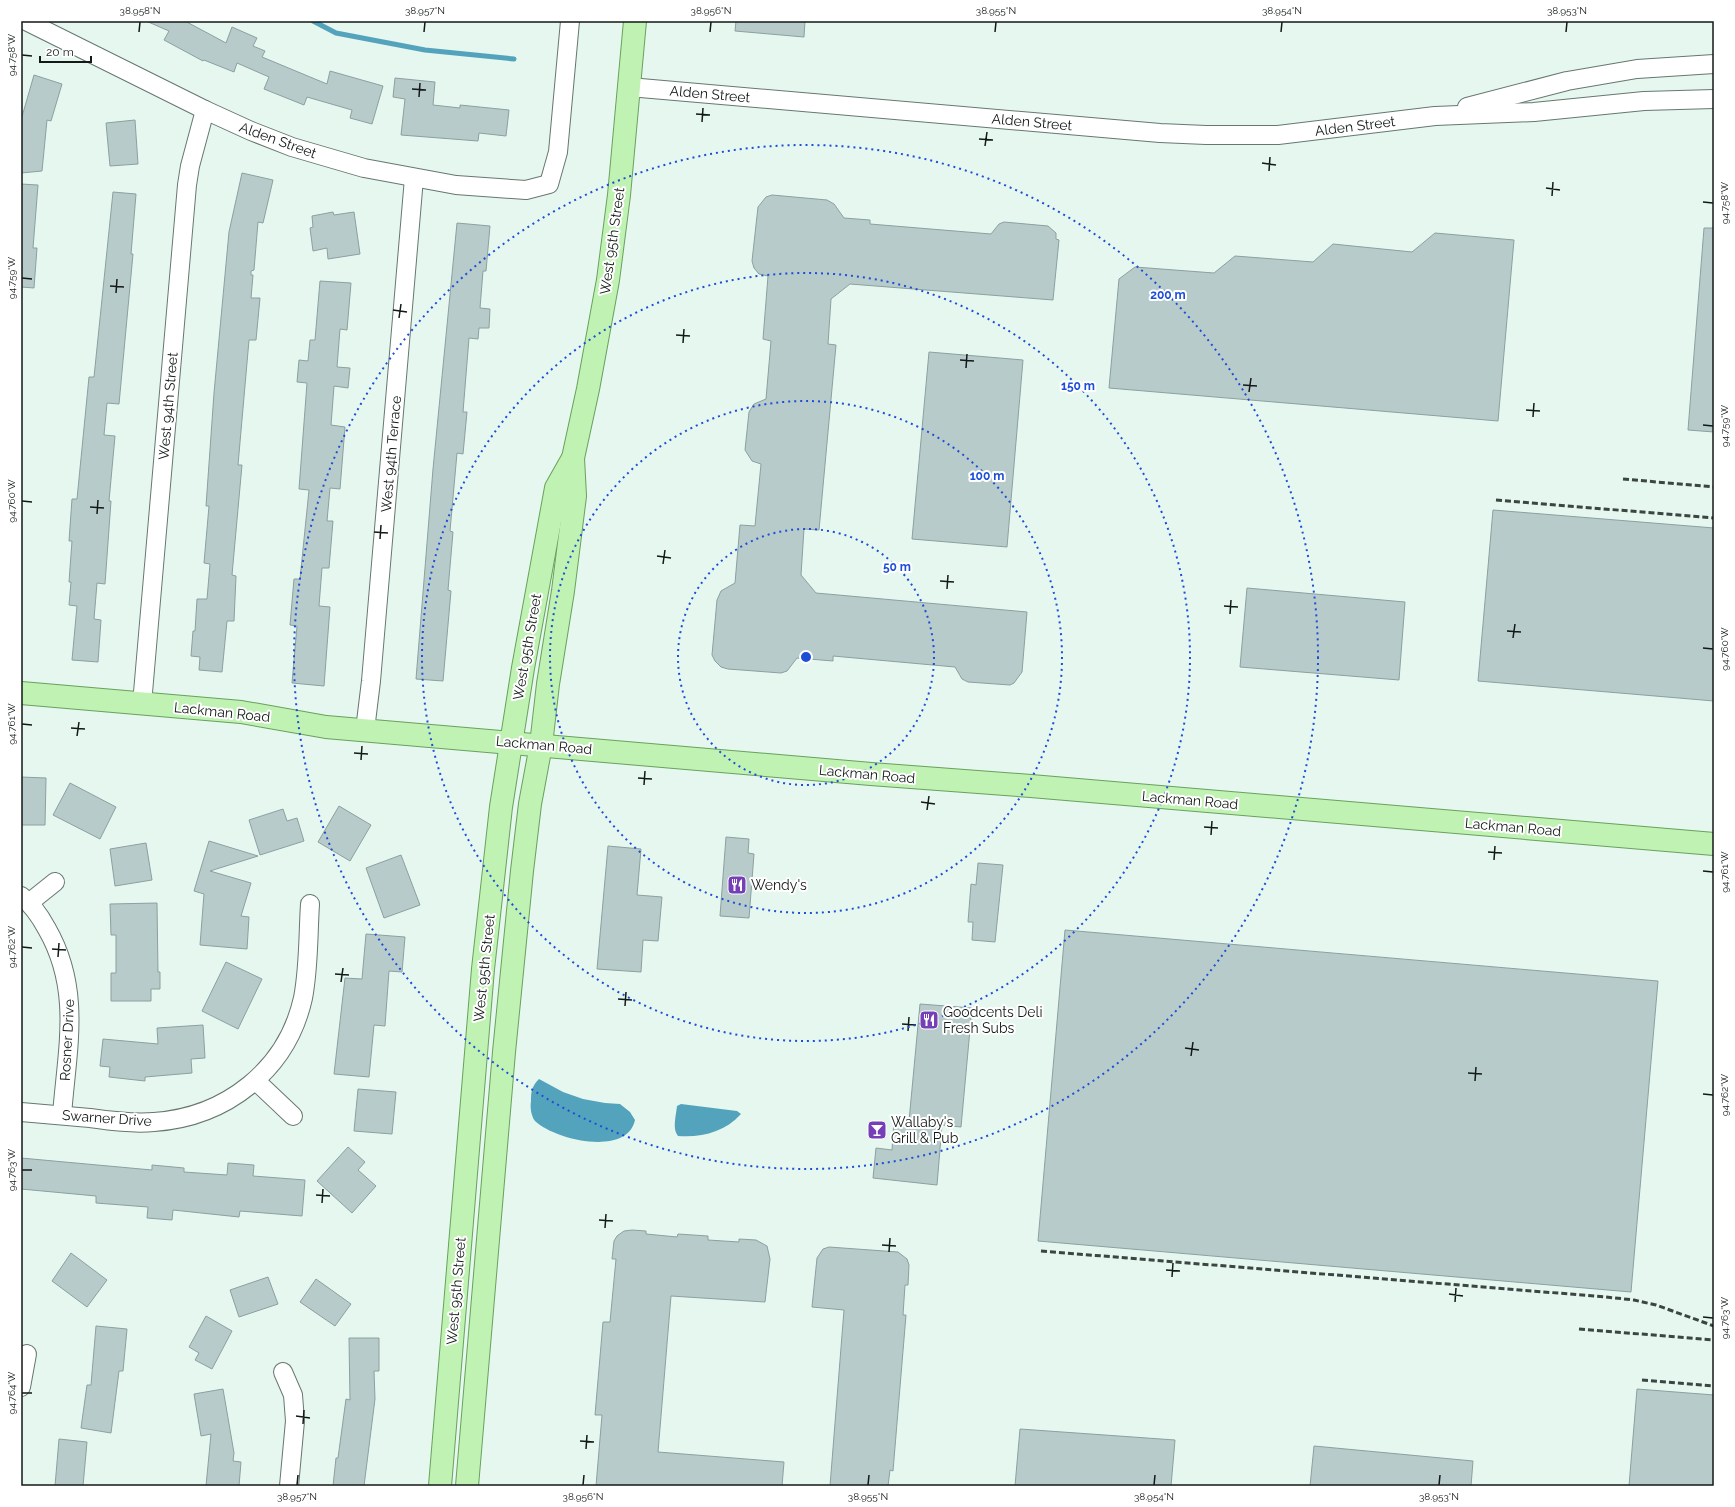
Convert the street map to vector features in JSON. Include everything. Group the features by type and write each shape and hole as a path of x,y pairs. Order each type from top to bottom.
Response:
{"main road":[{"name":"West 95th Street","path":"467,1486 509,998 530,804 541,745 548,684 563,591 574,496 573,458 588,389 608,280 619,195 635,21"},
{"name":"West 95th Street","path":"440,1486 483,969 500,807 556,488 573,458"},
{"name":"Lackman Road","path":"21,694 241,712 326,727 1714,844"}],"street":[{"name":"Alden Street","path":"26,21 205,110 251,131 292,147 364,168 414,178 456,185 526,190 549,184 558,152 570,21"},
{"name":"Alden Street","path":"1435,116 1567,81 1637,68 1714,64"},
{"name":"Alden Street","path":"629,87 1206,135 1278,135 1435,116 1534,112 1644,101 1714,99"},
{"name":"West 94th Street","path":"142,704 187,185 190,166 205,110"},
{"name":"West 94th Terrace","path":"365,730 371,681 414,178"},
{"name":"Rosner Drive","path":"55,882 25,899 43,921 59,953 66,972 71,1011 62,1115"},
{"name":"Swarner Drive","path":"21,1112 126,1122 153,1122 175,1120 196,1115 236,1096 256,1081 280,1050 292,1027 302,999 306,974 310,904"},
{"path":"256,1081 293,1116"},
{"path":"21,1387 27,1354"},
{"path":"283,1372 292,1395 295,1421 290,1486"}],"water":[{"path":"539,1079 563,1092 583,1099 620,1104 630,1112 635,1120 629,1131 619,1138 605,1142 590,1142 573,1139 558,1134 545,1128 535,1121 533,1117 531,1111 532,1091 533,1086"},
{"path":"681,1104 737,1111 741,1114 728,1125 704,1135 678,1136 675,1130 675,1122 677,1106"}],"building":[{"path":"146,21 185,21 226,43 232,27 257,38 253,46 265,51 262,57 327,84 330,71 383,86 372,124 350,118 352,110 307,97 304,105 264,89 269,77 237,63 234,72 204,60 203,61 164,40 169,31"},
{"path":"736,21 805,21 804,37 735,31"},
{"path":"34,75 62,84 51,121 47,120 42,171 21,173 21,120"},
{"path":"395,78 435,82 433,105 460,108 460,105 509,110 506,136 479,133 478,141 401,135 405,99 393,97"},
{"path":"135,120 138,164 110,166 106,123"},
{"path":"242,173 273,180 263,223 258,222 254,270 251,271 251,275 253,275 251,298 260,298 256,340 249,340 238,465 242,465 232,575 236,576 234,621 227,621 222,672 199,670 200,657 191,656 193,631 195,631 197,599 207,599 210,564 204,563 209,506 206,506 214,393 229,232"},
{"path":"21,184 38,185 33,248 37,248 34,288 21,287"},
{"path":"113,192 136,194 131,254 133,254 119,404 107,403 104,435 115,436 109,501 111,501 105,584 97,583 94,619 101,620 98,662 72,660 77,606 69,605 72,541 69,541 72,499 77,499 89,377 94,377"},
{"path":"772,195 827,200 834,204 844,218 870,220 870,224 991,234 999,224 1004,222 1048,226 1056,233 1056,239 1059,240 1053,300 850,284 831,299 828,344 836,345 819,530 804,529 801,575 816,593 1027,612 1022,672 1014,683 1010,685 968,682 962,679 955,667 833,656 833,661 797,658 787,671 781,673 728,669 721,667 712,655 717,600 721,591 735,583 740,525 755,526 761,464 752,461 745,450 749,412 754,404 766,399 771,341 763,339 768,276 759,274 754,268 752,261 758,207 766,197"},
{"path":"333,212 334,215 354,212 360,254 328,259 327,248 313,251 310,228 313,227 312,216"},
{"path":"457,223 490,226 486,271 483,271 480,308 490,309 489,328 479,328 478,339 469,338 463,412 467,412 463,454 457,453 450,531 453,532 448,590 451,591 443,681 416,679 433,469"},
{"path":"1704,228 1714,228 1714,432 1688,430"},
{"path":"1435,233 1514,240 1498,421 1109,388 1119,279 1135,267 1214,273 1235,256 1313,262 1333,244 1412,252"},
{"path":"320,281 351,283 347,330 340,329 337,367 350,368 348,388 334,386 331,425 345,427 340,489 330,488 327,521 333,521 329,568 322,568 319,606 330,607 324,686 292,683 297,626 290,625 294,579 300,579 309,490 299,489 307,383 297,382 299,360 308,361 310,340 315,340"},
{"path":"929,352 1023,360 1007,547 912,539"},
{"path":"1493,510 1714,528 1714,701 1478,681"},
{"path":"1247,588 1405,602 1399,680 1240,667"},
{"path":"21,777 46,778 45,825 21,825"},
{"path":"70,783 116,807 100,839 53,815"},
{"path":"339,806 371,825 350,861 318,842"},
{"path":"283,809 287,821 297,818 304,841 260,855 249,820"},
{"name":"Wendy's","path":"726,837 749,839 748,853 754,854 749,918 720,916"},
{"path":"209,841 258,856 210,871 251,883 241,916 249,917 247,949 200,945 204,894 194,891"},
{"path":"146,843 152,880 115,886 110,849"},
{"path":"608,846 641,849 637,895 662,897 658,941 643,940 641,972 597,969"},
{"path":"401,855 420,905 384,918 366,868"},
{"path":"978,863 1003,865 995,942 972,940 973,922 968,922 971,884 976,885"},
{"path":"157,903 158,972 160,972 160,989 151,989 151,1001 111,1001 111,973 116,973 116,935 111,935 110,904"},
{"path":"1065,930 1658,981 1631,1292 1038,1241"},
{"path":"366,934 405,937 402,972 389,971 385,1026 374,1025 369,1077 334,1074 345,978 362,979"},
{"path":"226,962 262,979 238,1029 202,1011"},
{"path":"920,1004 972,1008 961,1127 942,1125 937,1185 873,1178 876,1148 892,1150 894,1120 909,1121"},
{"path":"203,1025 205,1058 191,1059 192,1073 145,1077 145,1081 109,1077 110,1067 100,1066 103,1039 158,1044 157,1028"},
{"path":"358,1089 396,1092 392,1134 354,1131"},
{"path":"348,1147 365,1162 358,1170 376,1186 352,1213 317,1181"},
{"path":"21,1158 152,1170 152,1165 184,1168 184,1172 227,1175 228,1163 254,1165 253,1176 305,1180 302,1216 240,1211 239,1217 173,1210 172,1220 147,1218 148,1207 96,1203 96,1196 21,1189"},
{"path":"624,1231 646,1231 646,1234 677,1237 678,1234 708,1236 708,1240 739,1242 739,1239 756,1240 767,1246 770,1259 765,1302 671,1296 658,1452 784,1462 782,1486 596,1486 602,1415 595,1415 603,1322 610,1322 616,1259 612,1259 614,1241 617,1236"},
{"path":"829,1247 898,1252 907,1259 909,1265 908,1285 905,1285 903,1315 906,1315 893,1471 890,1470 888,1486 830,1486 844,1310 812,1307 817,1258 823,1249"},
{"path":"71,1253 107,1280 87,1307 52,1281"},
{"path":"268,1277 278,1304 239,1317 230,1290"},
{"path":"316,1279 351,1304 335,1326 300,1302"},
{"path":"206,1316 232,1331 212,1369 195,1360 199,1353 189,1347"},
{"path":"96,1326 127,1329 123,1371 119,1371 111,1433 81,1428 87,1385 91,1385"},
{"path":"349,1338 379,1338 379,1371 374,1371 375,1399 364,1486 333,1486 346,1399 350,1400"},
{"path":"223,1389 234,1453 233,1461 241,1462 239,1486 206,1486 211,1434 201,1436 194,1394"},
{"path":"1637,1389 1714,1395 1714,1486 1629,1486"},
{"path":"1020,1429 1175,1440 1171,1486 1015,1486"},
{"path":"59,1439 87,1442 83,1486 55,1486"},
{"path":"1314,1446 1473,1461 1471,1486 1310,1486"}],"waterway":[{"path":"313,21 336,33 425,50 514,59"}],"railway":[{"path":"1623,479 1714,487"},
{"path":"1496,500 1714,518"},
{"path":"1041,1251 1634,1300 1656,1305 1714,1326"},
{"path":"1579,1329 1714,1340"},
{"path":"1642,1380 1714,1386"}],"place":[{"name":"Wendy's","path":"737,885"},
{"name":"Goodcents Deli Fresh Subs","path":"929,1020"},
{"name":"Wallaby's Grill & Pub","path":"877,1130"}]}
